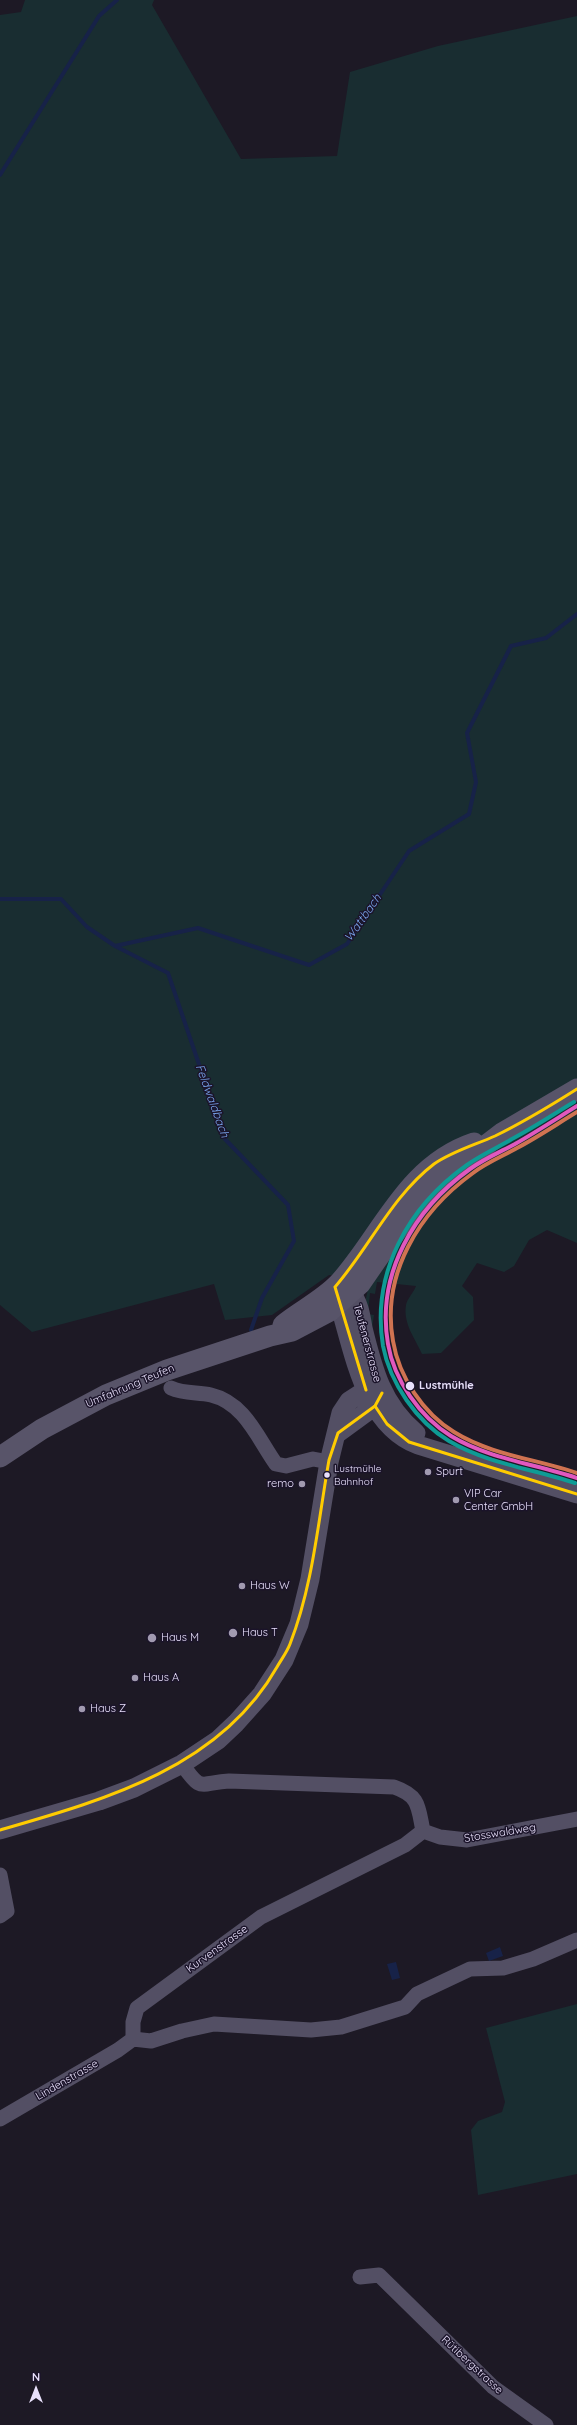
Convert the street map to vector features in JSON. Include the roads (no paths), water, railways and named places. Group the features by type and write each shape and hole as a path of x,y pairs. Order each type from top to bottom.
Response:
{"main road":[{"path":"342,1295 351,1269 397,1202 436,1162 465,1146 502,1133 577,1089"},
{"name":"Umfahrung Teufen","path":"0,1457 42,1429 106,1395 166,1370 270,1336 342,1295"}],"street":[{"name":"Teufenerstrasse","path":"342,1295 374,1396 388,1424 409,1442 468,1462 577,1494"},
{"path":"172,1388 179,1392 212,1395 230,1403 248,1419 276,1464 286,1466 313,1459 329,1462"},
{"path":"0,1830 99,1801 134,1788 182,1764 218,1740 236,1723 262,1694 284,1660 304,1608 329,1462 345,1406 355,1395 374,1396"},
{"path":"182,1764 192,1779 202,1785 229,1781 394,1787 406,1791 416,1800 423,1831"},
{"name":"Stosswaldweg","path":"423,1831 440,1837 467,1840 577,1819"},
{"name":"Kurvenstrasse","path":"133,2039 133,2022 137,2008 261,1917 405,1845 423,1831"},
{"path":"0,1876 7,1911 0,1916"},
{"path":"133,2039 150,2041 182,2031 214,2024 311,2030 341,2027 405,2007 417,1994 470,1969 504,1968 533,1959 577,1940"},
{"name":"Lindenstrasse","path":"0,2120 118,2050 133,2039"},
{"name":"Rütibergstrasse","path":"360,2277 379,2275 420,2317 493,2387 546,2425"}],"water":[{"path":"500,1947 503,1956 489,1961 486,1953"},
{"path":"396,1962 400,1978 392,1980 387,1964"}],"waterway":[{"path":"0,175 99,16 117,0"},
{"name":"Wattbach","path":"0,899 61,899 87,927 115,946 198,928 309,965 347,944 409,851 469,814 476,782 467,733 511,646 546,638 577,614"},
{"name":"Feldwaldbach","path":"115,946 168,973 224,1138 288,1205 294,1241 262,1298 251,1330"}],"place":[{"name":"Lustmühle","path":"410,1386"},
{"name":"Spurt","path":"428,1472"},
{"name":"Lustmühle Bahnhof","path":"327,1475"},
{"name":"remo","path":"302,1484"},
{"name":"VIP Car Center GmbH","path":"456,1500"},
{"name":"Haus W","path":"242,1586"},
{"name":"Haus T","path":"233,1633"},
{"name":"Haus M","path":"152,1638"},
{"name":"Haus A","path":"135,1678"},
{"name":"Haus Z","path":"82,1709"}]}
